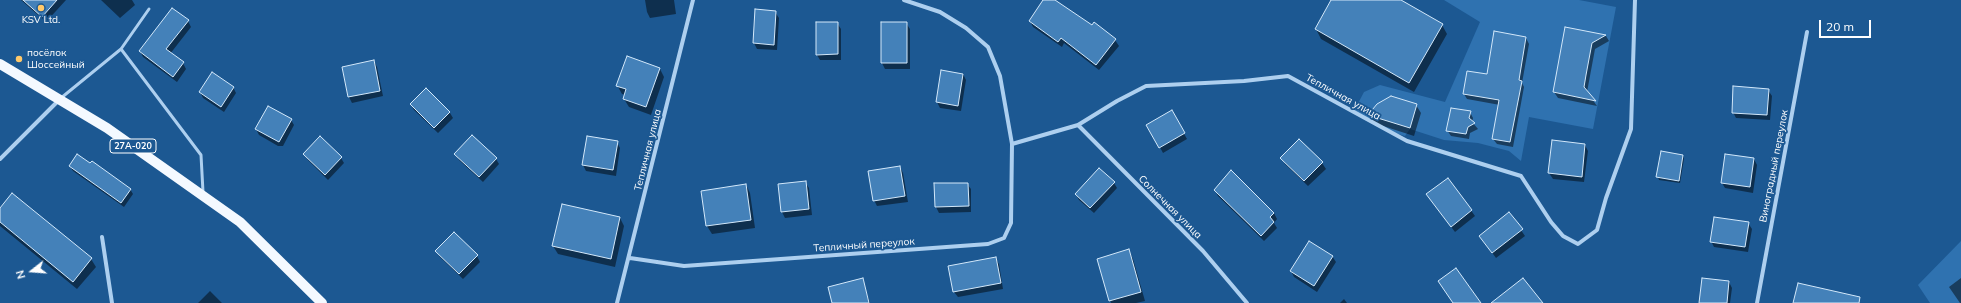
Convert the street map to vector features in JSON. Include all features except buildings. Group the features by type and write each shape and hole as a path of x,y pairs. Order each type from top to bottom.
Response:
{"main road":[{"name":"27А-020","path":"0,64 107,128 240,222 322,303"}],"street":[{"name":"Тепличная улица","path":"617,303 630,258 693,0"},
{"path":"904,0 940,12 966,28 988,47 1000,76 1012,144"},
{"name":"Тепличная улица","path":"1012,144 1078,125 1117,101 1146,86 1244,81 1288,76 1407,141 1521,176 1551,222 1563,236 1578,244 1597,230 1606,198 1631,129 1635,0"},
{"name":"Виноградный переулок","path":"1757,303 1808,32"},
{"path":"0,159 60,99"},
{"name":"Солнечная улица","path":"1078,125 1203,251 1247,303"},
{"name":"Тепличный переулок","path":"630,258 684,266 988,244 1004,238 1011,223 1012,144"},
{"path":"102,237 112,303"}],"lane":[{"path":"60,99 121,48 149,9"},
{"path":"121,48 201,155 203,196"}],"shaded area":[{"path":"1444,0 1579,0 1616,7 1593,129 1529,117 1521,161 1509,151 1478,143 1444,140 1410,129 1405,136 1381,129 1353,113 1364,92 1380,85 1445,102 1480,22"},
{"path":"1961,241 1961,303 1930,303 1918,285"}],"place":[{"name":"KSV Ltd.","path":"41,8"},
{"name":"посёлок Шоссейный","path":"19,59"}]}
